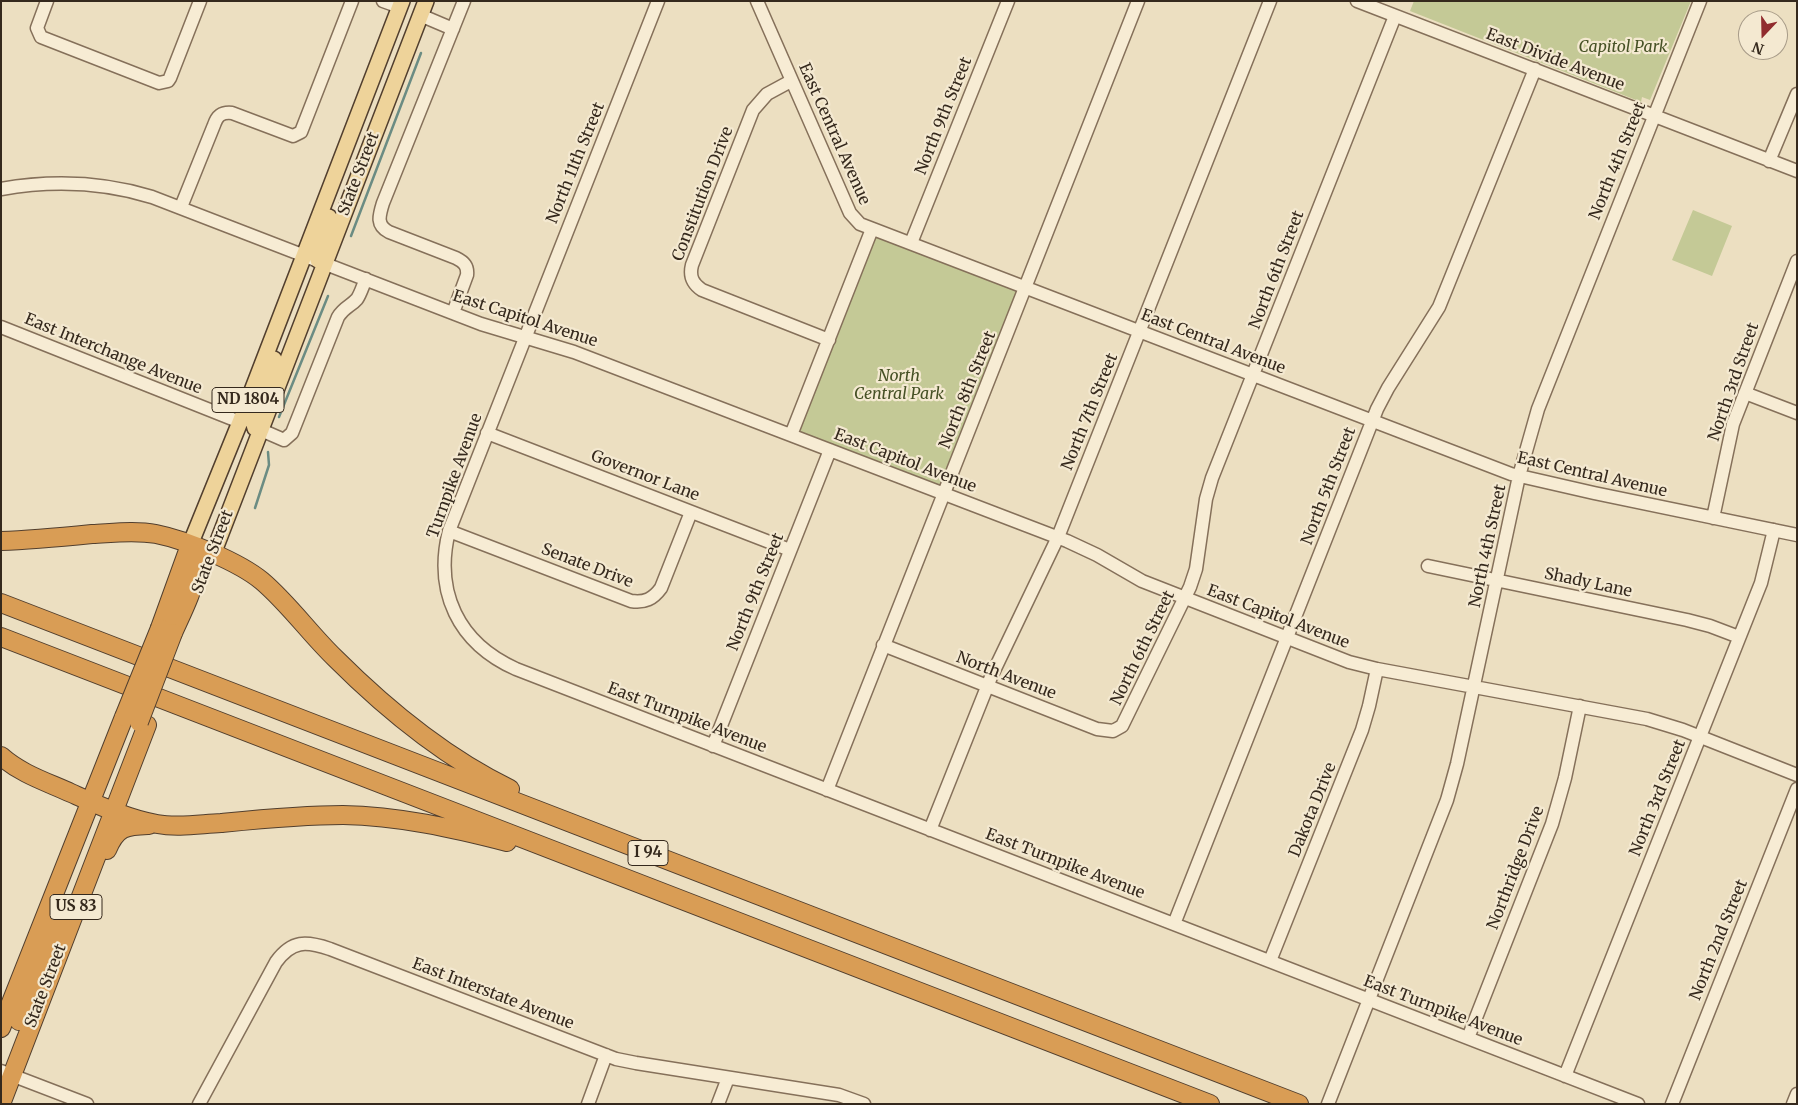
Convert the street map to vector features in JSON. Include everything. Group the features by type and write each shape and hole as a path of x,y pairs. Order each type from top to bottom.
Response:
{"highway":[{"path":"1,541 144,532 165,536 238,565 262,582 335,658 385,705 424,736 470,767 516,792 718,877 749,892"},
{"path":"171,632 192,586 196,570 194,555 190,545"},
{"name":"State Street","path":"1,1104 7,1073 26,1037 124,784 136,721 171,632 178,579 190,545"},
{"name":"State Street","path":"1,1028 91,801 136,721 171,632 213,554"},
{"name":"I 94","path":"1,603 1297,1103"},
{"name":"I 94","path":"1,637 1210,1104"},
{"path":"114,810 110,789 111,780 136,721"},
{"path":"1,756 23,772 114,810 157,824"},
{"path":"26,1037 41,1019 111,842 117,832 127,827 157,824 178,826 325,815 394,819 468,832 544,852 679,898"},
{"path":"1,1002 39,907 68,859"},
{"path":"7,1073 7,1056 52,936 65,882 68,859"}],"main road":[{"path":"414,1 413,8 423,8"},
{"path":"392,90 388,74 408,17 401,4"},
{"name":"State Street","path":"213,554 281,379 344,152 401,4"},
{"name":"State Street","path":"190,545 278,322 315,259 392,90 423,8"},
{"path":"261,430 255,428 253,422 274,361 278,322"},
{"path":"165,536 180,533 189,523 215,463 237,429 245,425 248,436 230,484 233,503"}],"street":[{"path":"47,1 37,28 38,34 44,39 155,82 164,83 170,78 200,1"},
{"path":"182,207 216,118 223,113 232,114 288,135 297,135 302,128 352,1"},
{"path":"383,1 401,4"},
{"path":"453,313 467,275 468,270 464,263 456,258 389,232 382,228 379,221 383,203 464,1"},
{"name":"North 11th Street","path":"525,337 658,1"},
{"name":"East Central Avenue","path":"757,1 850,214 860,224 1519,476 1797,535"},
{"name":"North 9th Street","path":"911,243 1008,1"},
{"name":"North 8th Street","path":"827,790 1138,1"},
{"name":"North 7th Street","path":"930,830 987,687 1058,538 1270,1"},
{"name":"East Divide Avenue","path":"1358,1 1797,171"},
{"name":"North 4th Street","path":"1328,1104 1447,800 1474,687 1519,476 1534,421 1700,1"},
{"path":"423,8 453,29"},
{"name":"North 6th Street","path":"1118,730 1125,722 1186,598 1196,569 1208,492 1395,16"},
{"name":"North 5th Street","path":"1174,924 1372,421 1388,388 1439,307 1535,69"},
{"name":"Constitution Drive","path":"791,81 767,94 753,110 692,265 691,274 694,283 702,290 829,340"},
{"path":"1769,161 1797,94"},
{"name":"East Capitol Avenue","path":"1,189 41,184 90,185 141,193 182,207 491,328 574,352 1058,538 1088,550 1142,580 1349,662 1377,669 1647,719 1700,736 1797,774"},
{"path":"791,435 872,229"},
{"name":"North 3rd Street","path":"1713,518 1731,432 1797,261"},
{"path":"261,430 284,440 292,433 338,316 345,307 355,301 366,279"},
{"path":"1784,292 1797,297"},
{"name":"East Interchange Avenue","path":"1,327 237,429"},
{"name":"Turnpike Avenue","path":"483,650 464,628 449,598 444,567 449,531 525,337"},
{"path":"1745,393 1797,413"},
{"name":"Governor Lane","path":"487,433 790,550"},
{"name":"North 9th Street","path":"713,746 830,450"},
{"name":"Senate Drive","path":"449,531 632,601 643,602 653,597 661,588 691,512"},
{"name":"North 3rd Street","path":"1566,1076 1765,572 1774,530"},
{"name":"Shady Lane","path":"1428,566 1687,620 1740,637"},
{"name":"North Avenue","path":"883,645 987,687 1102,730 1118,730"},
{"name":"East Turnpike Avenue","path":"483,650 499,661 516,669 1638,1104"},
{"name":"Dakota Drive","path":"1270,961 1362,730 1377,669"},
{"name":"Northridge Drive","path":"1468,1038 1552,824 1570,759 1580,706"},
{"name":"North 2nd Street","path":"1672,1104 1797,789"},
{"name":"East Interstate Avenue","path":"199,1104 276,962 287,949 303,944 330,949 606,1055 636,1063 839,1095 851,1101 864,1104"},
{"path":"588,1104 606,1055"},
{"path":"7,1073 88,1104"},
{"path":"718,1104 728,1078"},
{"path":"1793,1104 1797,1094"}],"green space":[{"name":"Capitol Park","path":"1414,1 1691,1 1650,100 1642,97 1641,102 1410,11"},
{"path":"1693,210 1732,226 1712,276 1672,260"},
{"name":"North Central Park","path":"872,229 1025,287 944,493 791,435"}],"waterway":[{"path":"351,236 421,53"},
{"path":"279,417 328,296"},
{"path":"255,508 269,465 268,452"}]}
